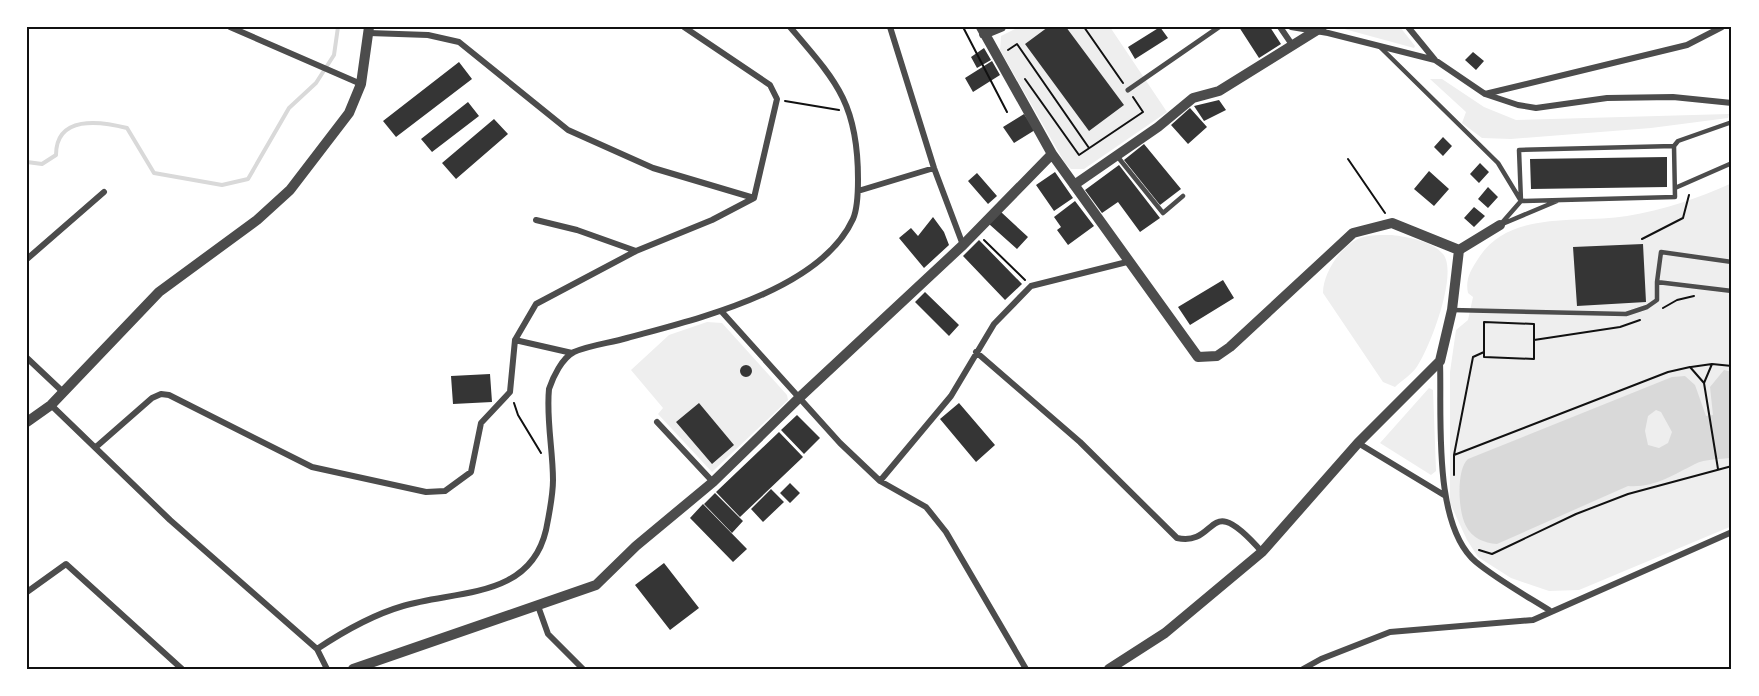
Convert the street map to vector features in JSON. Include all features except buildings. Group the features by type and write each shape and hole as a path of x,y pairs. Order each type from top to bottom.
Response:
{"street":[{"path":"230,27 307,58 361,84"},
{"path":"96,447 152,398 161,394 169,395 288,458 312,467 426,492 445,491 471,472 482,423 510,392 515,340 536,304 636,251 712,220 754,198 777,99 770,85 684,27"},
{"path":"515,340 572,353 722,312 803,273 830,250 853,218 858,191 858,160 850,112 838,84 790,27"},
{"path":"890,27 934,168 963,245"},
{"path":"1001,27 982,30 1052,154 1198,357 1217,356 1230,347 1353,233 1392,223 1459,250"},
{"path":"1128,90 1219,27"},
{"path":"1280,27 1293,46"},
{"path":"1291,27 1319,29 1436,60"},
{"path":"1408,27 1436,60 1485,94 1518,105 1536,108 1607,98 1673,97 1732,103"},
{"path":"1485,94 1687,45 1722,27"},
{"path":"1074,185 1117,156 1193,98 1219,91 1319,29"},
{"path":"27,422 51,405 159,292 257,220 290,190 349,113 361,84 369,30 428,35 459,42 568,130 653,168 754,198"},
{"path":"357,668 596,585 636,546 713,482 800,397 963,245 1052,154"},
{"path":"858,191 934,168"},
{"path":"27,259 104,192"},
{"path":"536,220 577,230 636,251"},
{"path":"1459,250 1500,225"},
{"path":"1459,250 1452,310 1440,361 1444,495 1455,534 1474,561 1549,610"},
{"path":"880,481 951,396 994,324 1031,286 1128,262"},
{"path":"722,312 840,443 880,481 926,507 946,532 1026,669"},
{"path":"976,352 1080,442 1177,538 1192,538 1217,521 1226,520 1241,528 1262,552"},
{"path":"317,649 358,624 401,606 488,588 517,576 528,568 541,546 548,518 552,472 549,389 553,375 572,353"},
{"path":"27,358 62,391"},
{"path":"1109,669 1165,633 1262,552 1358,443 1440,361"},
{"path":"51,405 170,520 317,649 327,669"},
{"path":"657,422 713,482"},
{"path":"1358,443 1444,495"},
{"path":"1303,669 1321,659 1390,632 1533,620 1549,610 1573,604 1732,532"},
{"path":"27,592 66,564 182,669"},
{"path":"538,606 548,634 583,669"}],"lane":[{"path":"1378,46 1498,163 1521,201"},
{"path":"1521,201 1675,197 1674,146 1678,141 1732,122"},
{"path":"1500,225 1521,201 1519,150 1674,146"},
{"path":"1117,156 1163,213 1184,196"},
{"path":"1675,188 1732,163"},
{"path":"1500,225 1560,200"},
{"path":"1452,310 1626,314 1647,307 1657,300 1661,252 1732,262"},
{"path":"1657,282 1732,291"}],"path":[{"path":"963,27 1006,112"},
{"path":"1019,70 1079,155 1143,112 1084,27"},
{"path":"1006,51 1017,44 1089,148"},
{"path":"777,99 850,112"},
{"path":"1348,159 1392,223"},
{"path":"1642,239 1683,218 1689,195"},
{"path":"976,231 1030,286"},
{"path":"1484,322 1534,324 1534,359 1484,357 1484,352 1484,322"},
{"path":"1454,476 1454,455 1473,357 1484,352"},
{"path":"1454,455 1668,372 1712,364 1725,363 1732,366"},
{"path":"1712,364 1704,383 1718,469"},
{"path":"1690,367 1704,383"},
{"path":"510,392 518,415 552,472"},
{"path":"1475,546 1482,552 1492,554 1576,514 1628,494 1732,465"}],"shaded area":[{"path":"1019,27 1110,27 1167,112 1084,169 1071,169 1065,163 1000,50 1001,36"},
{"path":"1337,27 1400,27 1415,46 1414,48"},
{"path":"1430,79 1442,79 1484,107 1516,120 1729,114 1728,118 1651,128 1511,139 1482,138 1462,123 1466,112"},
{"path":"1732,183 1732,526 1579,590 1549,591 1511,578 1478,557 1467,540 1450,503 1450,372 1456,330 1468,320 1473,297 1468,293 1467,283 1473,267 1491,243 1508,232 1526,226 1546,222 1627,216 1681,203"},
{"path":"1392,235 1419,240 1433,246 1443,254 1447,264 1445,294 1428,345 1414,371 1395,387 1383,382 1323,293 1329,271 1337,257 1348,245 1363,237"},
{"path":"707,322 722,323 787,395 788,400 712,472 658,414 663,408 631,370 669,335"},
{"path":"1724,370 1732,372 1732,458 1703,461 1655,483 1628,486 1497,544 1479,539 1466,526 1461,511 1460,481 1464,464 1468,459 1672,377 1685,376 1695,385 1706,416 1713,415 1710,387","holes":["1656,410 1661,412 1672,432 1668,443 1659,448 1648,445 1645,431 1648,416"]},
{"path":"1429,388 1433,390 1436,471 1431,475 1380,443"}],"waterway":[{"path":"27,162 42,164 56,155 58,142 63,133 71,127 93,123 127,128 154,173 222,185 248,179 289,108 316,83 334,55 338,27"}]}
